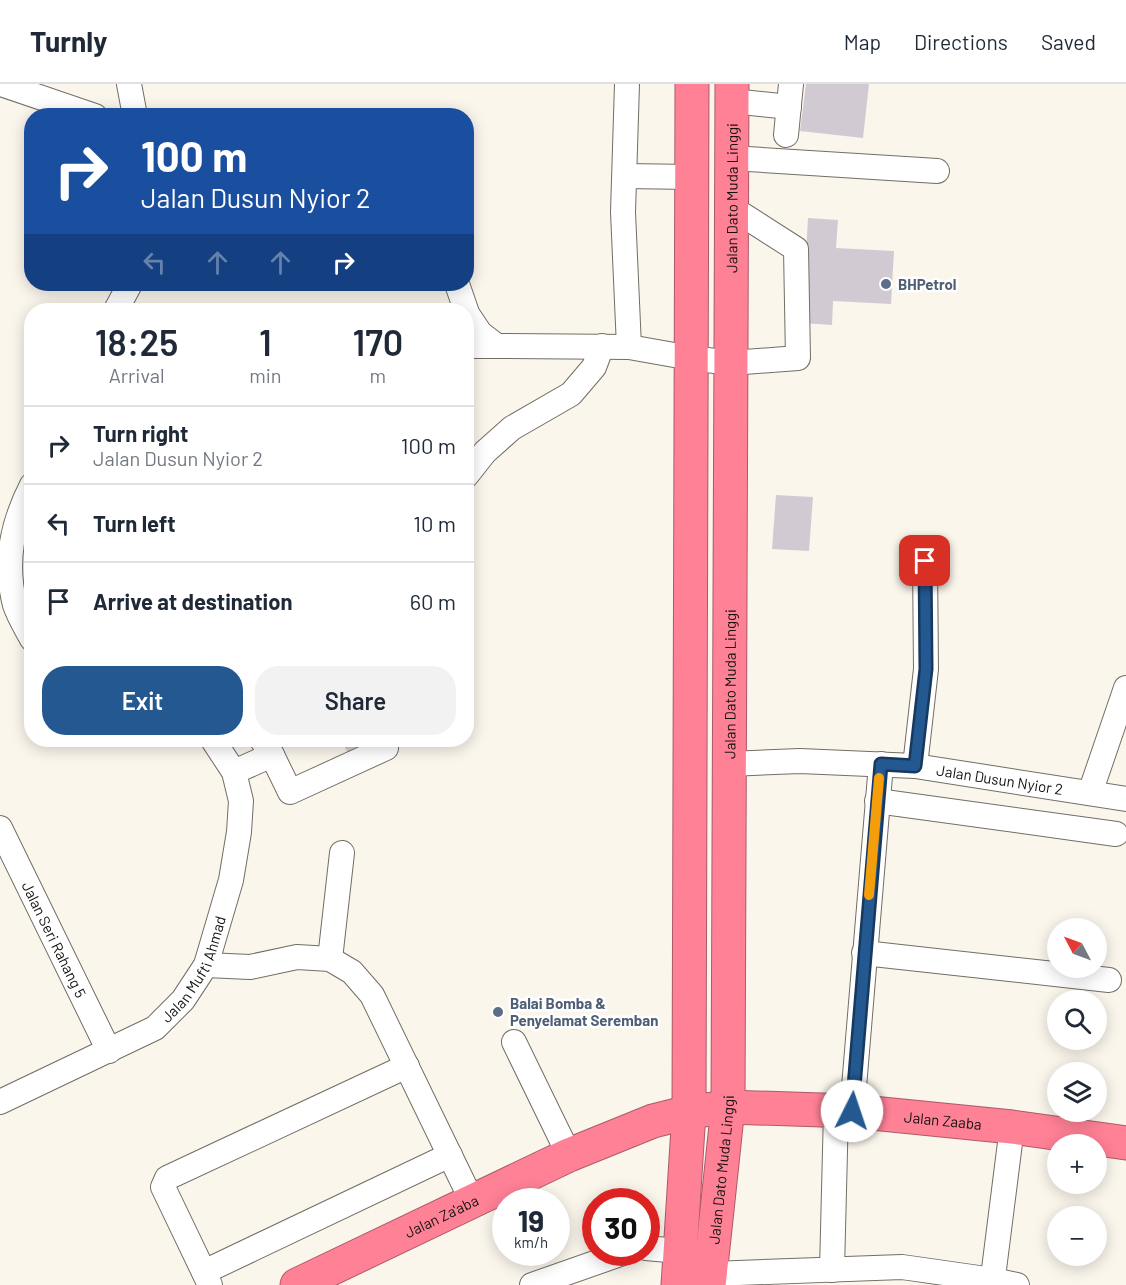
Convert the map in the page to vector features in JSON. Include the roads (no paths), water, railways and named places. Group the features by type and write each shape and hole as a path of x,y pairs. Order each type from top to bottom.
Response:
{"highway":[{"path":"678,1285 689,1112 692,84"},
{"name":"Jalan Dato Muda Linggi","path":"710,1279 728,1107 732,93"},
{"name":"Jalan Zaaba","path":"689,1112 728,1107 844,1111 1012,1127 1126,1143"},
{"name":"Jalan Za'aba","path":"297,1285 569,1155 652,1121 689,1112"}],"street":[{"path":"1,84 72,108"},
{"path":"129,84 134,108"},
{"path":"627,84 623,212 629,346"},
{"path":"732,93 790,95 786,135"},
{"path":"732,158 937,171"},
{"path":"625,176 692,177"},
{"path":"474,346 629,346 731,363 798,358 796,249 732,208"},
{"path":"474,324 480,333 497,346"},
{"path":"474,466 485,452 512,428 571,394 594,367 602,346"},
{"path":"24,500 19,510 8,563 16,607 24,623"},
{"path":"915,766 926,669 925,561"},
{"path":"1090,793 1126,688"},
{"name":"Jalan Mufti Ahmad","path":"0,1102 109,1052 155,1028 183,1000 206,965 231,880 239,832 240,801 234,772 218,747"},
{"path":"234,772 267,747 290,792 386,747"},
{"name":"Jalan Dusun Nyior 2","path":"729,764 800,760 915,766 1126,800"},
{"path":"832,1270 844,1111 864,953 881,764"},
{"path":"877,801 1116,834"},
{"name":"Jalan Seri Rahang 5","path":"0,828 109,1052"},
{"path":"330,959 342,853"},
{"path":"864,953 1109,980"},
{"path":"206,965 250,968 297,957 330,959 352,972 372,995 472,1201"},
{"path":"514,1042 569,1155"},
{"path":"407,1066 167,1178 163,1187 207,1279 450,1155"},
{"path":"992,1282 1012,1127"},
{"path":"660,1249 679,1251"},
{"path":"532,1285 586,1266"},
{"path":"710,1279 902,1267 1017,1285"}],"place":[{"name":"BHPetrol","path":"886,284"},
{"name":"Balai Bomba & Penyelamat Seremban","path":"498,1012"}]}
